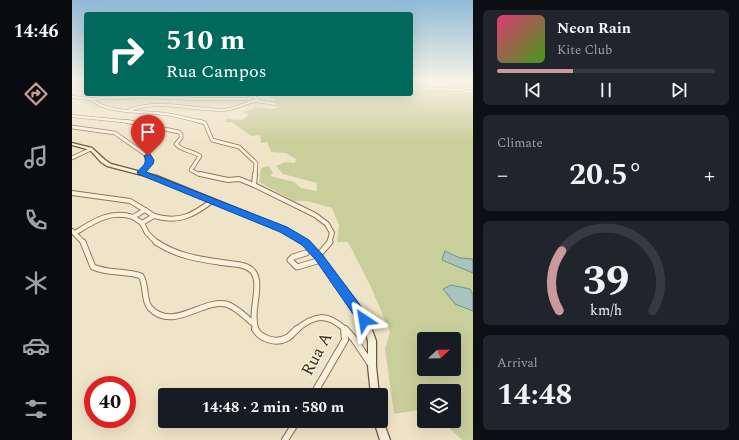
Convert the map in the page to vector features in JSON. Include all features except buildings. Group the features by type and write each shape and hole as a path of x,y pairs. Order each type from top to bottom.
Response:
{"street":[{"path":"94,102 98,106 174,115 205,123 212,140 239,147 254,161 256,164 254,184"},
{"path":"128,110 141,106 165,105 225,110 254,102"},
{"path":"260,102 276,104"},
{"path":"72,116 126,121 179,132 182,136 176,142 178,147 184,151 196,152 200,156 191,170 192,172 228,180 239,179 254,184 320,218 327,224 332,233 330,242 320,258 297,268 293,265 290,258 306,253"},
{"path":"72,127 92,131 113,132 122,136 149,157 149,164 141,172"},
{"path":"72,144 91,149 107,164 155,177 212,202 284,229 305,243 320,258 364,320 372,341 372,366 374,388"},
{"path":"72,158 91,149"},
{"path":"72,193 125,199 135,203 154,216 164,219 182,218 194,215 212,202"},
{"path":"133,217 145,210"},
{"path":"254,324 257,282 256,276 250,269 235,264 186,256 156,242 148,236 142,223 133,217 120,213 107,216 73,232 83,241 93,267 108,273 124,272 141,276 145,283 148,305 156,313 163,316 179,316 215,305 227,304 254,324 262,337 271,340 287,338 315,317 331,318 343,327 372,366"},
{"path":"142,223 154,216"},
{"name":"Rua A","path":"316,388 345,340 343,327"},
{"path":"284,440 292,428"},
{"path":"381,428 385,440"}],"green space":[{"path":"275,102 473,102 473,440 462,440 449,428 461,428 461,384 417,384 417,410 394,414 385,349 390,332 371,287 348,242 337,242 339,225 332,208 307,201 294,201 259,182 261,168 269,166 273,173 270,176 294,182 301,188 317,191 317,183 283,174 276,166 285,162 295,163 296,159 286,153 271,152 267,142 261,143 260,135 251,136 232,122 224,122 227,119 242,120 249,115 243,112 253,109 254,107 274,109 279,106"}],"water":[{"path":"445,251 460,258 473,259 473,273 442,260"},
{"path":"451,285 470,289 473,295 473,311 455,304 443,289"}],"route":[{"path":"148,156 150,160 149,164 141,172 212,202 284,229 305,243 318,256 364,320"}]}
